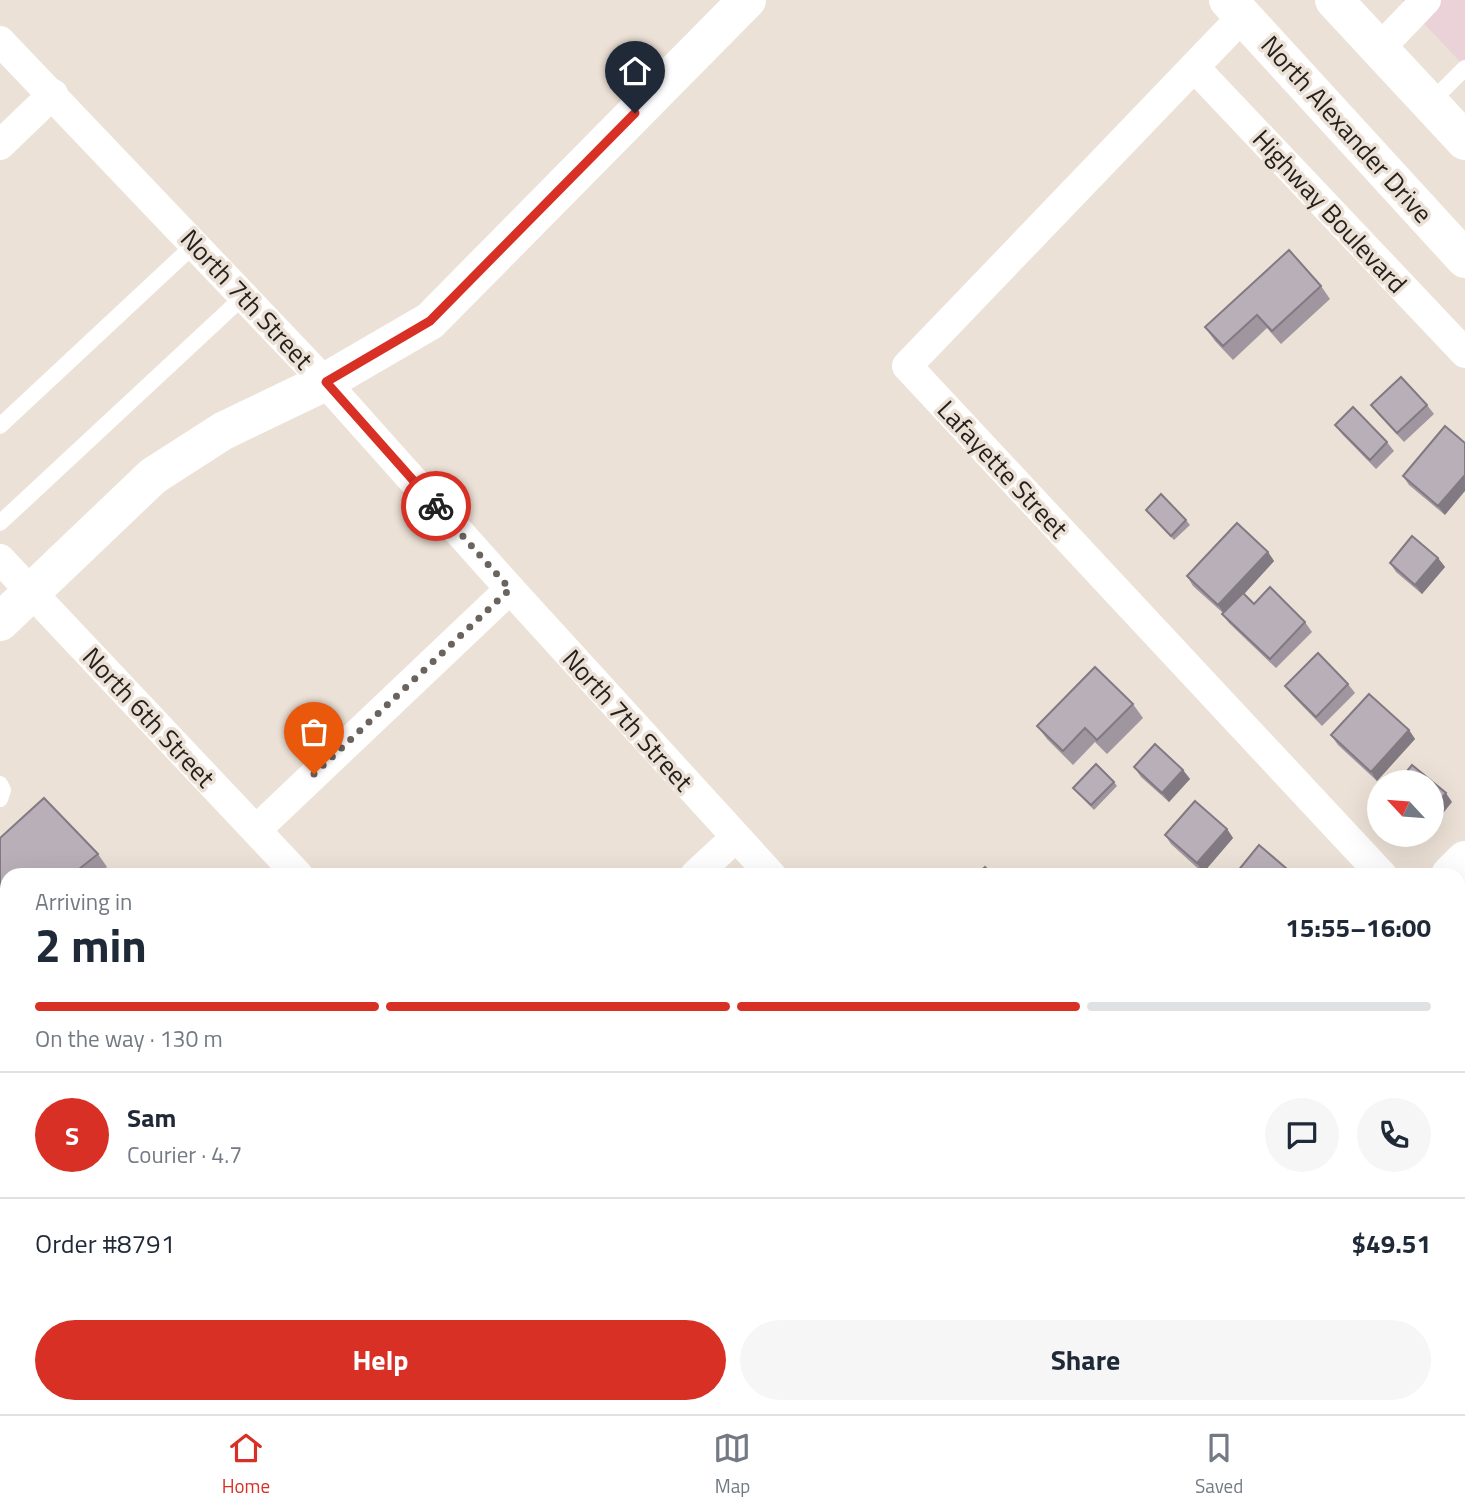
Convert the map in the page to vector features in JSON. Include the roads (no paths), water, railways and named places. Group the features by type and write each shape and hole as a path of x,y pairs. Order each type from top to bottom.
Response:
{"street":[{"path":"0,622 153,476 223,431 326,382 430,321 747,0"},
{"path":"1334,0 1465,141"},
{"path":"1379,49 1426,0"},
{"path":"1195,68 1236,8"},
{"name":"North Alexander Drive","path":"1236,8 1465,258"},
{"name":"North 7th Street","path":"0,41 326,382 764,868"},
{"name":"Highway Boulevard","path":"1195,68 1465,354"},
{"name":"Lafayette Street","path":"1195,68 907,366 1375,868"},
{"path":"0,145 53,94"},
{"name":"North 6th Street","path":"0,559 291,868"},
{"path":"256,830 510,589"},
{"path":"703,868 735,838"}],"lane":[{"path":"1429,104 1465,68"},
{"path":"0,426 195,244"},
{"path":"0,523 244,296"},
{"path":"0,784 3,790 0,799"}]}
